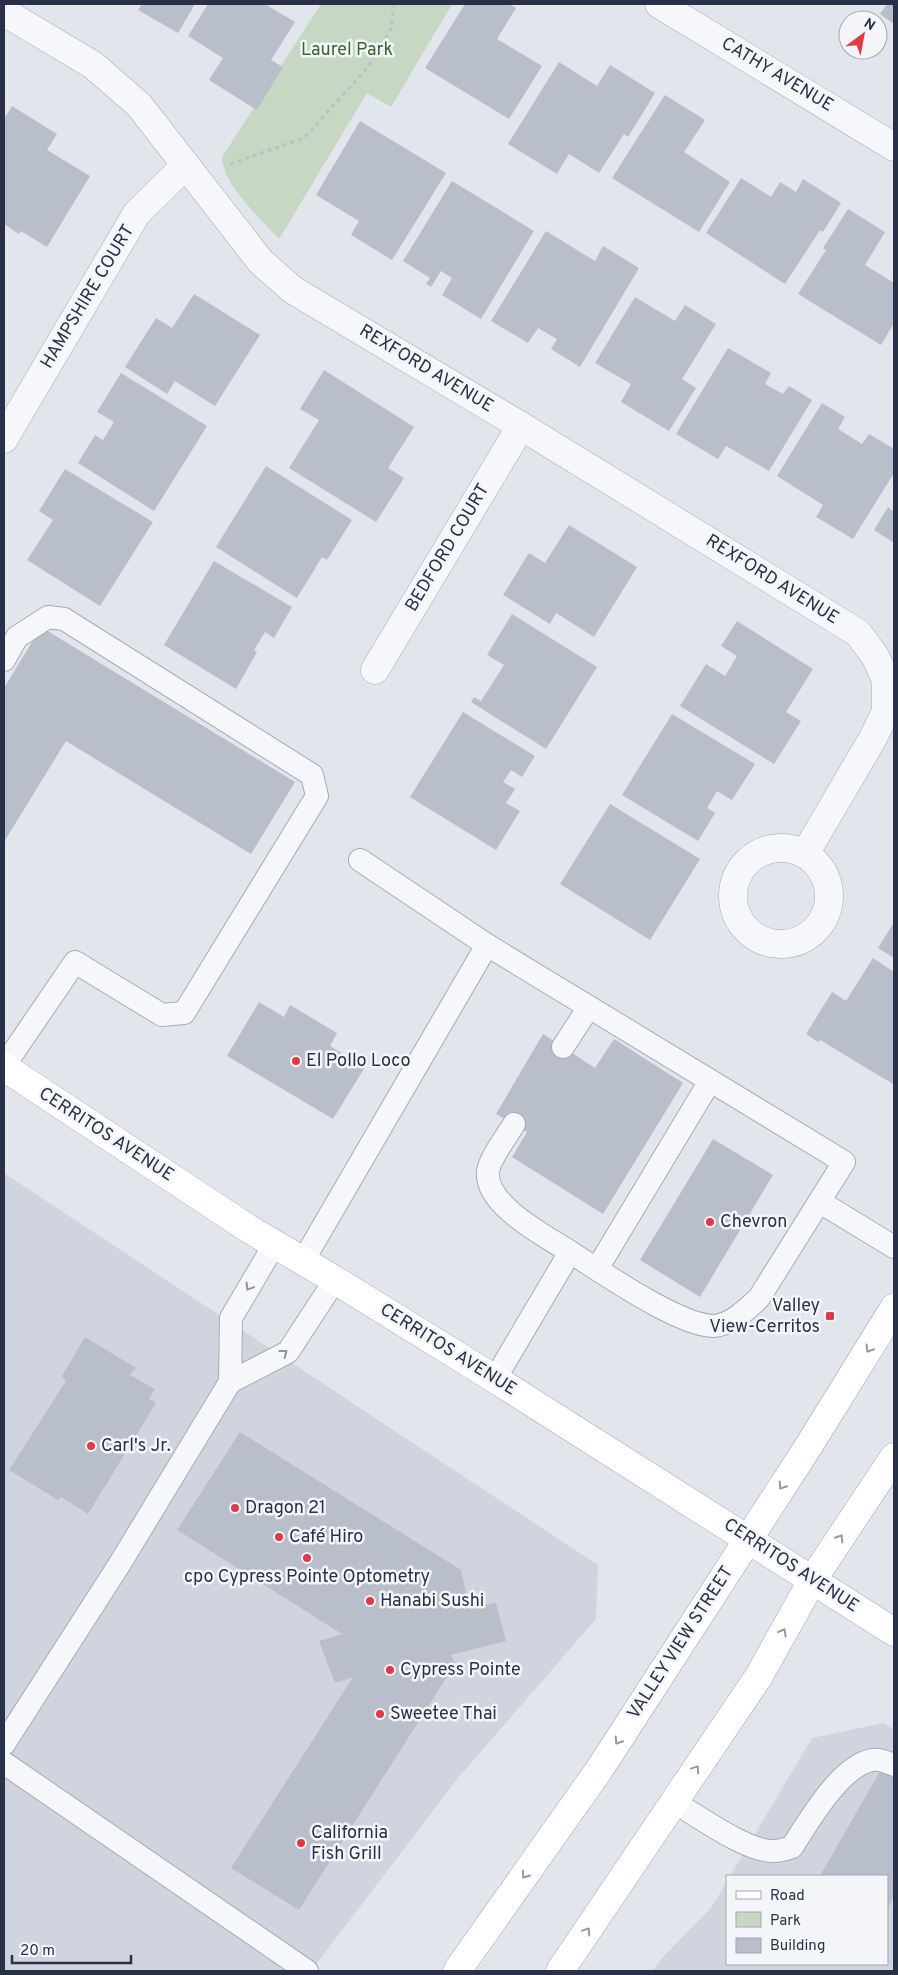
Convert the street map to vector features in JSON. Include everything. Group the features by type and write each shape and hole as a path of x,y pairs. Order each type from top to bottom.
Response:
{"main road":[{"name":"CERRITOS AVENUE","path":"4,1067 274,1245 335,1280 495,1379 894,1632"},
{"name":"VALLEY VIEW STREET","path":"457,1971 599,1770 839,1398 894,1308"},
{"path":"560,1971 761,1672 813,1579 894,1457"}],"street":[{"name":"CATHY AVENUE","path":"659,4 894,147"},
{"name":"REXFORD AVENUE","path":"4,12 93,65 139,106 261,262 293,290 521,426 858,634 876,656 886,680 886,710 873,738 805,854"},
{"name":"HAMPSHIRE COURT","path":"4,439 137,213 186,165"},
{"name":"BEDFORD COURT","path":"375,670 521,426"}],"lane":[{"path":"4,660 17,637 48,617 64,619 312,775 317,796 184,1013 162,1015 75,962 4,1067"},
{"path":"360,860 487,945 844,1162 759,1298 744,1312 731,1320 714,1326 694,1322 671,1314 570,1252 510,1212 499,1201 489,1186 488,1171 492,1160 514,1124"},
{"path":"303,1261 487,945"},
{"path":"563,1047 590,1007"},
{"path":"597,1268 710,1081"},
{"path":"820,1202 894,1247"},
{"path":"4,1744 119,1566 230,1382 230,1318 274,1245"},
{"path":"495,1379 570,1252"},
{"path":"230,1382 288,1352 335,1280"},
{"path":"674,1802 748,1845 775,1852 792,1847 818,1806 847,1773 871,1760 883,1760 894,1765"},
{"path":"4,1763 308,1971"}],"path":[{"path":"186,165 222,167 304,138 368,67 391,29 394,4"}],"shaded area":[{"path":"4,1173 598,1565 596,1619 458,1778 311,1971 4,1971"},
{"path":"883,1723 894,1730 894,1971 653,1971 661,1959 711,1908 726,1884 726,1965 888,1965 888,1875 731,1875 812,1738"}],"green space":[{"name":"Laurel Park","path":"321,4 452,4 391,107 367,93 279,239 253,212 236,190 224,168 222,157"}],"building":[{"path":"142,4 195,4 178,33 138,10"},
{"path":"208,4 265,4 295,22 271,60 283,67 257,110 209,80 223,58 188,36"},
{"path":"465,4 509,4 516,8 497,39 542,66 509,119 425,68"},
{"path":"887,4 894,4 894,24 888,20 888,10 883,10"},
{"path":"559,62 597,86 610,65 655,93 628,137 624,134 599,173 569,154 557,174 508,144"},
{"path":"665,95 705,120 684,152 730,182 699,232 612,178"},
{"path":"12,106 57,134 47,150 90,176 47,247 21,231 19,234 4,224 4,119"},
{"path":"360,121 446,173 392,260 351,235 359,221 316,195"},
{"path":"741,178 771,197 780,182 796,192 803,179 841,203 823,232 820,230 785,284 706,233"},
{"path":"452,181 534,231 481,319 442,295 452,278 441,271 431,287 426,284 430,278 403,261"},
{"path":"848,209 885,232 865,265 894,283 894,323 881,345 798,294 826,250 823,248"},
{"path":"546,231 595,261 603,246 639,268 580,367 551,349 557,339 538,328 528,343 491,321"},
{"path":"194,294 260,335 215,406 175,381 167,394 125,367 156,318 172,328"},
{"path":"635,297 675,321 685,305 716,324 682,379 696,388 669,431 621,402 631,384 595,363"},
{"path":"728,348 771,373 765,384 783,394 789,386 812,400 769,471 726,446 718,459 676,434"},
{"path":"324,370 414,427 388,468 404,478 376,522 289,468 319,420 300,409"},
{"path":"121,373 207,426 154,511 78,463 95,435 103,440 114,422 97,412"},
{"path":"822,403 845,417 838,429 862,444 869,434 894,449 894,473 853,539 816,517 823,505 777,476"},
{"path":"266,466 352,520 327,560 322,557 297,598 216,547"},
{"path":"65,469 153,522 100,606 27,560 53,520 39,511"},
{"path":"888,507 894,512 894,543 874,530"},
{"path":"569,525 637,567 594,637 556,613 550,624 503,595 529,553 545,563"},
{"path":"214,561 292,607 274,638 265,632 254,650 257,652 236,689 164,645"},
{"path":"512,614 597,667 546,749 471,702 474,697 481,701 504,665 487,655"},
{"path":"737,621 813,669 786,712 801,721 774,764 680,706 706,664 725,676 737,656 721,646"},
{"path":"41,627 295,782 251,854 66,741 4,842 4,688"},
{"path":"463,712 535,756 522,777 511,770 503,782 515,789 506,803 520,811 496,850 410,797"},
{"path":"672,714 755,764 732,800 717,791 707,808 715,813 698,841 622,795"},
{"path":"610,804 700,859 650,940 560,884"},
{"path":"894,922 894,958 878,948"},
{"path":"873,958 894,972 893,1084 820,1040 818,1042 806,1034 832,992 846,1001"},
{"name":"El Pollo Loco","path":"259,1002 284,1017 290,1005 337,1033 330,1046 365,1067 333,1119 227,1056"},
{"path":"543,1034 595,1068 614,1039 683,1083 603,1214 512,1157 527,1132 496,1114"},
{"path":"713,1139 773,1175 700,1297 640,1260"},
{"path":"85,1337 136,1368 130,1375 155,1389 149,1399 156,1403 88,1514 61,1497 58,1500 9,1470 66,1381 62,1376"},
{"name":"Cypress Pointe","path":"240,1432 461,1570 469,1607 496,1603 506,1641 451,1655 455,1664 299,1910 231,1868 353,1677 335,1683 319,1641 342,1634 177,1530"},
{"path":"882,1768 894,1776 894,1896 888,1907 888,1875 821,1875"}],"place":[{"name":"El Pollo Loco","path":"296,1061"},
{"name":"Chevron","path":"710,1222"},
{"name":"Valley View-Cerritos","path":"830,1316"},
{"name":"Carl's Jr.","path":"91,1446"},
{"name":"Dragon 21","path":"235,1508"},
{"name":"Café Hiro","path":"279,1537"},
{"name":"cpo Cypress Pointe Optometry","path":"307,1558"},
{"name":"Hanabi Sushi","path":"370,1601"},
{"name":"Cypress Pointe","path":"390,1670"},
{"name":"Sweetee Thai","path":"380,1714"},
{"name":"California Fish Grill","path":"301,1843"}]}
